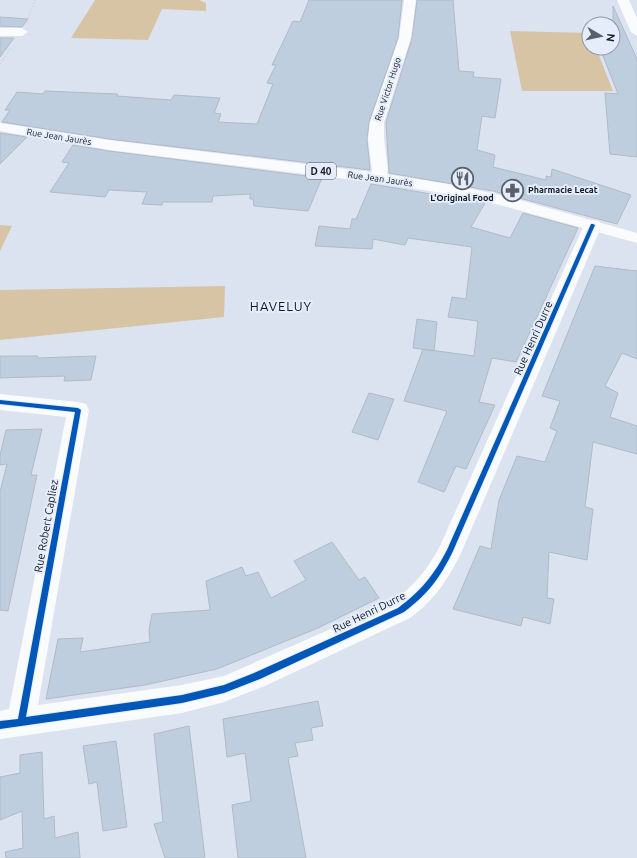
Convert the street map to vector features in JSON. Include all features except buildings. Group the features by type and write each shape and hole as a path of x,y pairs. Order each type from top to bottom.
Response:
{"street":[{"name":"Rue Victor Hugo","path":"379,178 380,170 376,139 377,122 404,38 410,0"},
{"path":"623,0 637,32"},
{"path":"0,32 22,32"},
{"name":"Rue Jean Jaurès","path":"0,127 116,146 379,178 482,196 637,238"},
{"name":"Rue Henri Durre","path":"10,724 182,699 224,689 257,676 401,610 414,602 435,580 450,551 593,226"},
{"name":"Rue Robert Capliez","path":"0,402 78,410 10,724"}],"shaded area":[{"path":"95,0 199,0 206,3 206,11 162,9 148,40 71,38"},
{"path":"510,31 581,33 581,56 599,56 613,91 522,91"},
{"path":"0,225 12,226 0,251"},
{"path":"225,286 224,317 0,340 0,290"}],"cycle path":[{"path":"0,725 182,699 224,689 257,676 401,610 410,604 430,584 450,551 593,225"},
{"path":"0,402 78,410 21,722"}],"place":[{"name":"L'Original Food","path":"462,179"},
{"name":"Pharmacie Lecat","path":"513,190"}],"district":[{"name":"HAVELUY","path":"281,306"}]}
